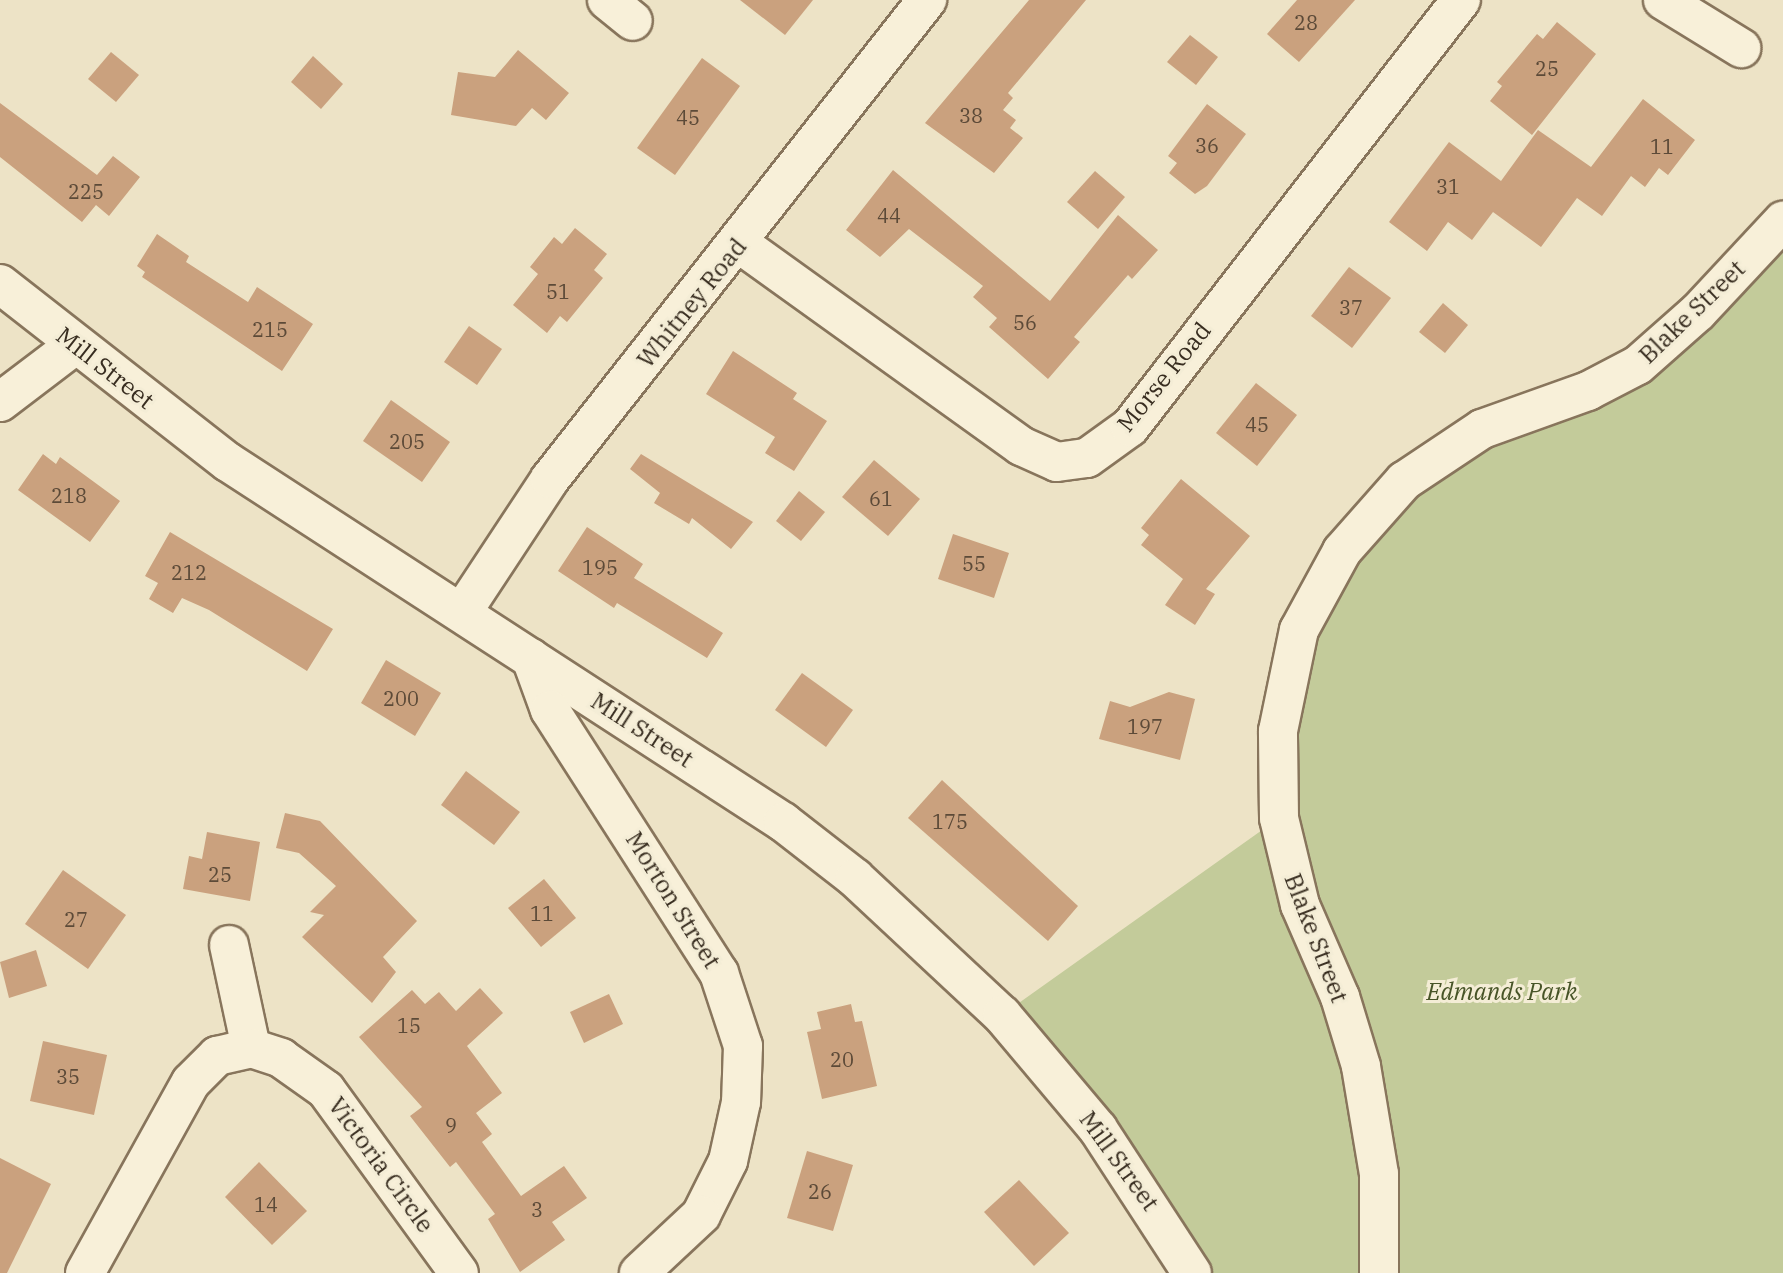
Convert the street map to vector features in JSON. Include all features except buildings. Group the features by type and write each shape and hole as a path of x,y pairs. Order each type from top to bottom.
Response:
{"street":[{"name":"Whitney Road","path":"463,611 550,479 740,244 927,0"},
{"name":"Morse Road","path":"740,244 1021,446 1057,462 1087,458 1130,427 1461,0"},
{"path":"1663,0 1741,48"},
{"name":"Blake Street","path":"1379,1273 1379,1174 1361,1066 1340,997 1300,905 1279,818 1278,731 1299,630 1342,551 1404,481 1482,429 1588,391 1638,365 1698,312 1783,221"},
{"name":"Mill Street","path":"0,284 228,462 463,611 783,822 930,946 1002,1015 1098,1129 1192,1273"},
{"path":"0,402 75,345"},
{"name":"Morton Street","path":"531,658 550,710 719,973 743,1046 741,1102 728,1161 701,1215 639,1273"},
{"path":"85,1273 191,1082 217,1056 251,1048 229,945"},
{"name":"Victoria Circle","path":"251,1048 281,1058 326,1090 459,1273"}],"green space":[{"name":"Edmands Park","path":"1783,221 1783,1273 1192,1273 1002,1015 1279,818 1284,687 1375,509 1574,396"}]}
